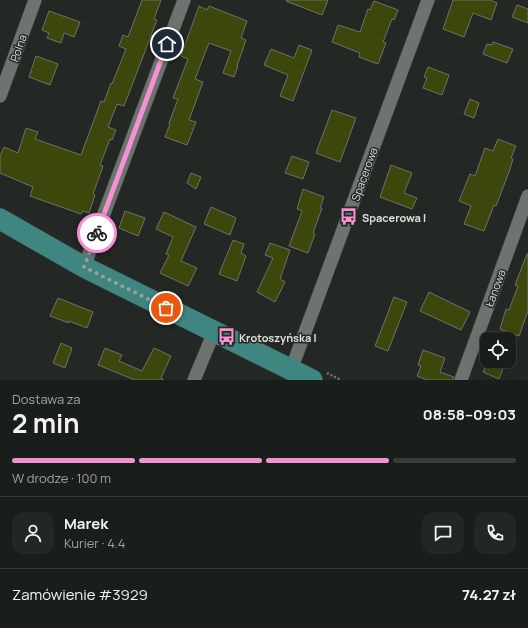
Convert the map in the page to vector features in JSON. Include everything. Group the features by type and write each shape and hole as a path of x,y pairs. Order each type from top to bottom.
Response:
{"main road":[{"path":"0,219 84,267 312,380"}],"street":[{"name":"Polna","path":"0,96 35,0"},
{"path":"84,267 184,0"},
{"name":"Spacerowa","path":"292,370 428,0"},
{"name":"Łanowa","path":"461,380 528,196"},
{"path":"194,380 214,332"}],"building":[{"path":"142,0 161,0 154,19 157,20 124,106 117,104 108,127 116,130 112,140 110,139 100,165 103,166 93,194 95,195 89,213 83,211 81,214 30,196 33,187 0,173 0,156 4,147 18,153 26,128 38,132 35,139 81,155 101,101 104,102 126,49 119,46 123,35 128,37"},
{"path":"328,0 322,15 286,1"},
{"path":"453,0 490,0 497,3 491,20 473,13 464,37 443,29"},
{"path":"374,1 398,10 394,20 392,19 383,42 386,43 378,64 359,57 360,53 332,42 338,25 360,32 368,9 370,10"},
{"path":"517,5 528,9 528,23 512,17"},
{"path":"199,6 207,10 209,6 247,21 241,38 246,40 234,77 223,73 231,51 209,43 195,79 203,82 189,120 196,122 187,145 165,137 178,99 173,98 188,59 181,56"},
{"path":"49,11 80,22 74,37 64,33 61,43 47,38 49,33 42,30"},
{"path":"493,42 513,49 507,63 483,54 487,44 492,45"},
{"path":"299,45 312,50 293,101 280,96 288,75 264,65 271,49 294,58"},
{"path":"36,56 58,64 50,85 29,77"},
{"path":"428,67 449,75 442,95 423,88 427,78 424,77"},
{"path":"470,99 479,103 474,118 464,114"},
{"path":"332,110 356,118 340,162 316,153"},
{"path":"498,139 516,146 511,158 513,159 509,172 496,206 494,205 484,231 464,224 471,206 459,201 470,174 475,176 485,148 493,151"},
{"path":"292,156 309,162 303,179 285,173"},
{"path":"391,165 412,173 404,193 417,198 412,209 380,197"},
{"path":"191,173 201,177 196,189 187,183"},
{"path":"303,189 324,197 320,208 322,208 313,233 315,234 308,253 289,246 302,211 297,209"},
{"path":"211,207 236,218 230,235 204,224"},
{"path":"125,211 145,218 138,236 119,228"},
{"path":"164,212 196,227 181,261 197,268 188,286 160,273 169,255 166,254 173,237 156,229"},
{"path":"233,240 244,244 241,253 246,256 237,281 219,274"},
{"path":"270,243 290,250 280,279 285,282 275,302 257,292 273,258 265,255"},
{"path":"528,254 528,311 519,336 516,335 516,332 508,332 500,329 506,309 509,310 518,286 515,285"},
{"path":"429,292 470,312 461,330 420,311"},
{"path":"394,297 407,302 388,351 375,346"},
{"path":"58,298 93,312 87,328 50,316"},
{"path":"61,343 72,348 65,368 53,363"},
{"path":"105,348 122,355 119,361 142,371 154,348 171,356 161,378 164,380 135,380 98,365"},
{"path":"423,350 445,358 440,372 454,377 453,380 427,380 417,376 421,366 418,365"},
{"path":"485,368 503,368 499,379 483,372"}],"way so far":[{"path":"97,233 84,267 166,308"}],"place":[{"name":"Spacerowa I","path":"349,217"},
{"name":"Krotoszyńska I","path":"226,337"}],"route":[{"path":"97,233 167,44"}]}
